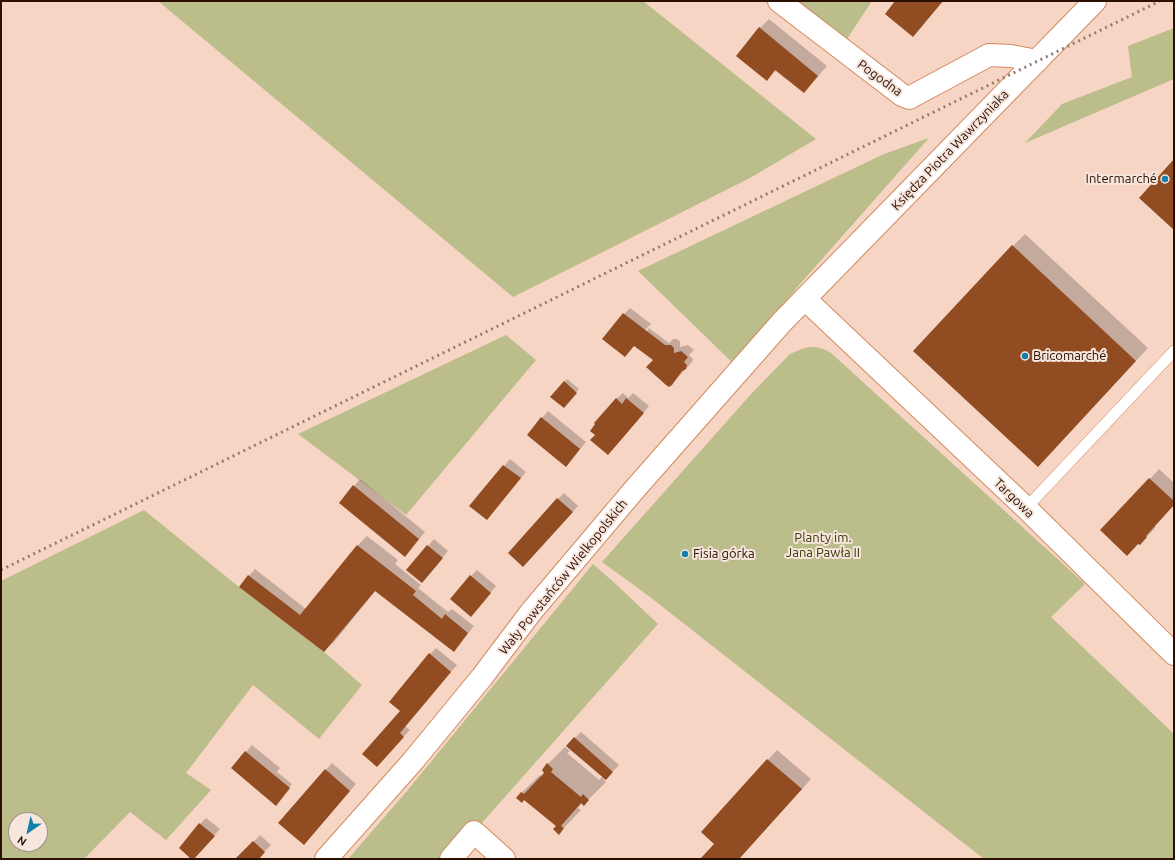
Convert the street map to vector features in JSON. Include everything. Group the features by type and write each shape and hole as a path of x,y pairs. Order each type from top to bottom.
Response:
{"main road":[{"name":"Pogodna","path":"780,1 902,95 909,98 989,54 1037,61"},
{"name":"Księdza Piotra Wawrzyniaka","path":"806,299 939,160 1095,1"},
{"name":"Targowa","path":"806,299 1026,508 1174,654"},
{"name":"Wały Powstańców Wielkopolskich","path":"326,859 413,761 482,677 531,612 634,490 782,322 806,299"},
{"path":"451,859 474,832 504,859"}],"lane":[{"path":"1026,508 1174,351"}],"green space":[{"path":"158,1 643,1 816,139 750,178 513,297"},
{"path":"779,1 872,1 841,48"},
{"path":"1174,28 1174,79 1025,143 1062,104 1132,77 1128,46"},
{"path":"929,138 791,295 763,344 740,370 638,271 884,154"},
{"path":"506,335 536,360 406,515 298,434"},
{"name":"Planty im. Jana Pawła II","path":"808,347 820,348 831,353 1085,584 1051,617 1174,734 1174,859 984,859 650,597 602,562 752,393 790,354"},
{"path":"144,510 239,587 324,652 362,685 319,739 253,685 186,773 211,790 166,840 130,812 84,859 1,859 1,581"},
{"path":"593,564 658,624 450,859 348,859 407,791"}],"building":[{"path":"895,1 943,1 913,37 885,14"},
{"path":"759,27 818,76 804,93 775,70 767,81 736,56"},
{"name":"Intermarché","path":"1174,159 1174,230 1139,198"},
{"name":"Bricomarché","path":"1012,245 1136,361 1038,467 913,351"},
{"path":"623,313 665,345 671,345 674,348 674,353 681,351 688,357 684,362 687,365 686,369 682,371 669,387 646,367 653,360 634,346 625,357 602,339"},
{"path":"564,381 577,393 564,408 550,397"},
{"path":"616,398 622,404 626,398 644,413 608,455 590,440 595,435 590,431 595,424 594,423"},
{"path":"541,417 580,449 566,467 527,435"},
{"path":"503,465 521,478 487,520 469,506"},
{"path":"1149,478 1174,501 1174,505 1146,536 1147,537 1140,545 1138,544 1127,556 1100,530"},
{"path":"353,485 419,539 405,557 339,503"},
{"path":"557,498 573,512 523,567 508,553"},
{"path":"357,545 416,591 413,595 442,619 445,614 468,633 454,652 375,591 324,652 239,587 248,575 300,615"},
{"path":"427,545 443,558 422,583 406,570"},
{"path":"470,575 491,593 471,617 450,599"},
{"path":"429,653 451,672 400,733 404,737 377,767 362,754 400,711 389,702"},
{"path":"574,737 613,772 606,780 566,746"},
{"path":"245,751 290,788 276,806 231,768"},
{"path":"767,759 802,789 739,859 702,859 701,858 714,844 701,832"},
{"path":"547,763 553,769 551,772 581,797 583,794 589,800 584,806 581,803 561,826 564,828 559,835 553,829 556,826 524,800 522,803 516,798 521,792 524,794 544,773 542,770"},
{"path":"325,769 350,791 304,845 278,823"},
{"path":"199,823 215,836 194,859 191,859 179,848"},
{"path":"253,841 265,852 259,859 235,859"}],"railway":[{"path":"1,570 1160,1"}],"place":[{"name":"Intermarché","path":"1165,179"},
{"name":"Bricomarché","path":"1025,356"},
{"name":"Fisia górka","path":"685,554"}]}
